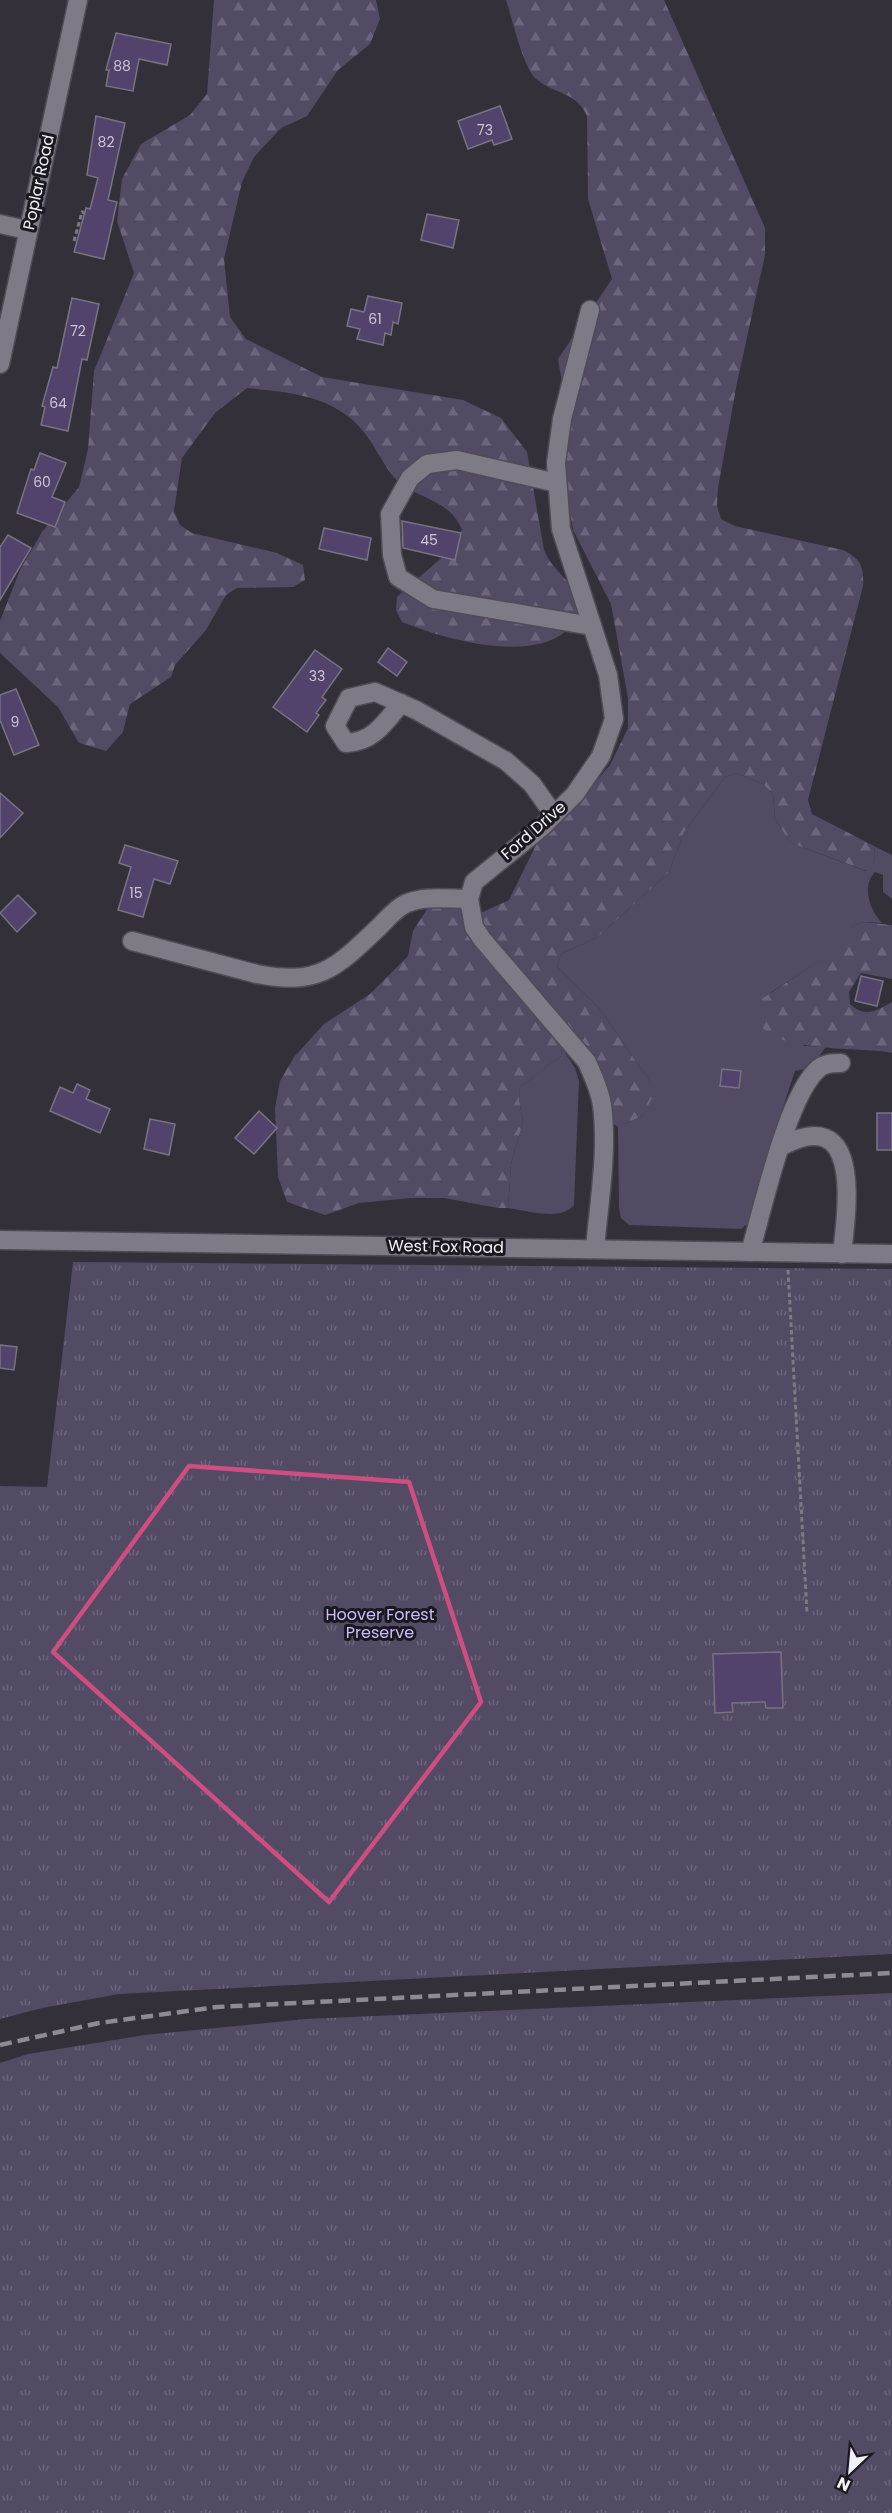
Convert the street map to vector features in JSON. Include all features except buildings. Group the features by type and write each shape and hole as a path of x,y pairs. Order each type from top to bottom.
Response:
{"street":[{"name":"Poplar Road","path":"0,364 78,0"},
{"path":"0,224 27,230"},
{"name":"Ford Drive","path":"469,899 474,882 554,815 575,794 601,756 614,719 608,675 561,529 557,483 556,462 562,419 590,310"},
{"path":"557,483 457,460 427,464 411,478 390,514 392,555 398,577 433,599 592,626"},
{"path":"400,703 506,761 532,784 554,815"},
{"path":"132,941 257,974 277,978 309,978 339,963 405,904 428,898 469,899 474,927 482,939 587,1062 597,1085 602,1104 604,1144 595,1248"},
{"path":"750,1252 796,1106 812,1076 825,1065 841,1064"},
{"path":"782,1146 802,1137 825,1138 832,1143 843,1158 847,1193 842,1254"},
{"name":"West Fox Road","path":"0,1240 892,1254"}],"path":[{"path":"74,241 82,212 85,213"},
{"path":"787,1253 807,1613"}],"highlighted area":[{"path":"189,1466 409,1482 481,1702 329,1902 53,1652"}],"green space":[{"path":"214,0 376,0 380,19 370,44 338,70 307,116 281,128 254,157 242,182 224,259 230,317 246,339 322,377 463,400 501,418 527,452 544,550 572,589 576,598 578,615 566,631 550,640 509,647 463,641 402,622 396,610 397,597 448,552 462,530 457,521 444,507 401,484 357,425 330,405 299,395 247,388 215,413 182,458 174,511 180,525 192,533 277,553 303,565 305,580 293,587 237,588 226,595 206,630 175,665 171,677 130,704 123,732 106,751 79,743 58,707 0,653 0,621 20,570 42,532 79,487 88,449 94,371 134,273 117,221 122,179 141,144 190,115 207,94"},
{"path":"506,0 664,0 765,228 765,255 737,383 718,488 717,506 721,519 735,526 843,550 858,560 862,568 863,586 808,800 812,814 874,846 875,861 867,871 791,843 775,820 773,794 763,784 737,773 725,777 684,832 669,872 598,937 561,954 557,967 599,1008 649,1080 655,1093 642,1116 618,1127 611,1122 602,1079 553,1033 562,1048 561,1056 520,1087 519,1099 523,1122 511,1164 508,1208 444,1198 411,1198 359,1203 325,1215 287,1202 278,1177 275,1108 280,1081 294,1057 324,1024 370,994 408,956 413,931 431,903 449,902 469,912 483,912 509,900 538,841 569,813 610,765 628,728 628,698 611,604 573,530 561,463 567,411 558,359 612,279 588,199 587,116 577,102 543,84 531,73 522,53"},
{"path":"737,773 763,784 773,794 775,820 791,843 866,871 875,861 874,846 892,855 892,899 883,892 883,875 875,872 868,884 868,891 874,912 882,923 863,922 853,926 846,944 770,993 804,1046 826,1047 810,1068 795,1071 775,1131 754,1219 741,1229 629,1225 621,1218 619,1208 618,1127 642,1116 654,1093 649,1080 599,1008 557,967 561,954 598,937 669,872 684,832 725,777"},
{"path":"863,922 892,925 892,979 861,973 849,992 850,1004 861,1011 871,1012 892,1002 892,1053 808,1046 785,1041 768,1032 758,1020 757,1002 845,944 853,926"},
{"path":"562,1048 575,1068 579,1081 574,1205 561,1213 552,1214 508,1208 511,1164 523,1122 519,1099 520,1087 561,1056"},
{"name":"Hoover Forest Preserve","path":"73,1262 892,1269 892,1954 119,1994 42,2008 0,2019 0,1486 47,1487"},
{"path":"892,1993 892,2513 0,2513 0,2063 28,2054 145,2035 306,2019"}],"railway":[{"path":"0,2045 99,2023 217,2007 892,1973"}]}
